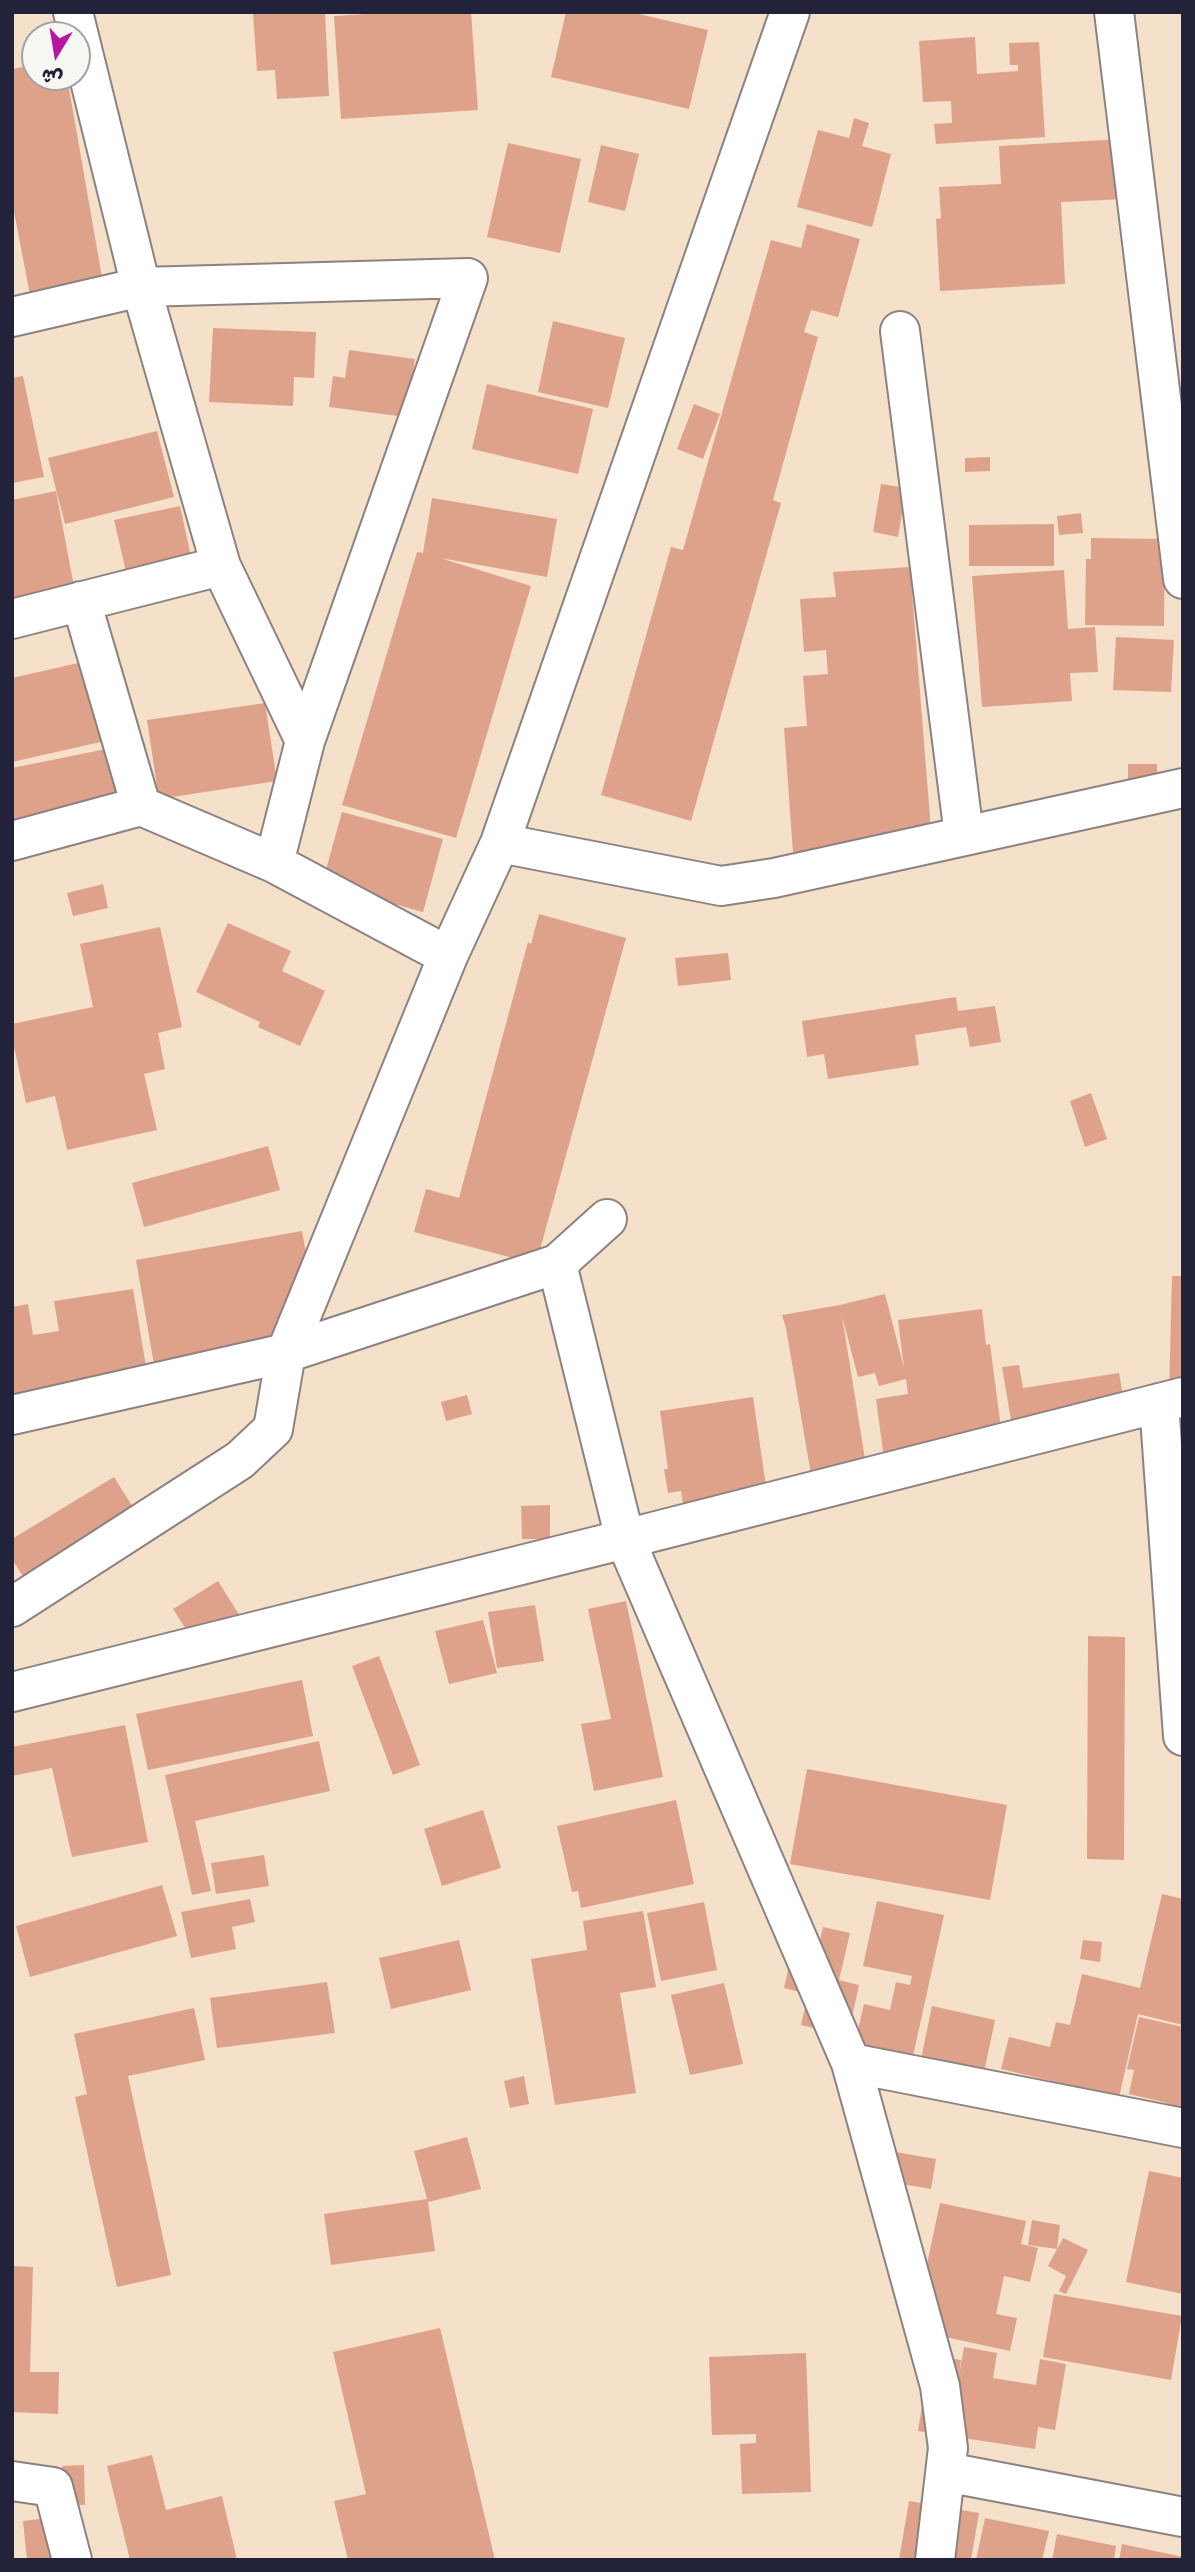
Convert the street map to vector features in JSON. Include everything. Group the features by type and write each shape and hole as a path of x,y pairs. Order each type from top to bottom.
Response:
{"street":[{"path":"73,12 141,287 221,566 305,741"},
{"path":"12,1607 240,1460 273,1429 286,1353 448,956 500,843 790,12"},
{"path":"1114,12 1177,461 1183,579"},
{"path":"12,317 141,287 468,278 305,741 274,863"},
{"path":"900,331 964,835"},
{"path":"12,619 221,566"},
{"path":"81,601 141,806"},
{"path":"500,843 721,886 774,878 1183,788"},
{"path":"12,841 141,806 274,863 448,956"},
{"path":"12,1415 286,1353 557,1264 607,1219"},
{"path":"557,1264 625,1539 851,2063 940,2386 948,2448 935,2560"},
{"path":"12,1692 1171,1400 1183,1736"},
{"path":"851,2063 1183,2128"},
{"path":"946,2472 1183,2517"},
{"path":"12,2481 53,2487 72,2560"}],"building":[{"path":"253,12 325,12 329,96 277,99 275,70 257,71"},
{"path":"471,12 478,110 341,119 334,16"},
{"path":"566,12 630,12 708,30 689,109 551,77"},
{"path":"975,37 977,74 1018,71 1018,65 1010,65 1009,43 1039,42 1045,137 936,144 934,124 952,123 951,101 923,102 919,41"},
{"path":"21,67 21,91 69,91 103,283 30,295 12,201 12,69"},
{"path":"854,118 869,123 862,146 891,154 872,227 797,207 818,130 849,138"},
{"path":"1123,139 1126,199 1061,202 1065,284 940,291 936,219 941,218 939,187 1001,184 999,146"},
{"path":"508,143 581,159 560,253 487,237"},
{"path":"601,145 639,154 625,211 588,202"},
{"path":"807,224 860,239 838,317 811,310 804,332 818,337 773,500 781,503 691,821 601,795 671,547 683,550 771,240 801,248"},
{"path":"553,321 625,338 608,408 538,392"},
{"path":"213,328 316,332 314,378 294,377 293,406 209,402"},
{"path":"349,350 415,359 406,417 329,407 333,376 345,378"},
{"path":"23,376 44,477 12,483 12,378"},
{"path":"487,384 593,409 578,474 472,449"},
{"path":"694,404 720,414 703,459 677,449"},
{"path":"157,431 174,497 65,524 48,458"},
{"path":"990,457 990,471 965,472 965,458"},
{"path":"881,484 906,488 898,537 873,532"},
{"path":"56,491 78,608 12,621 12,500"},
{"path":"432,498 557,519 547,577 440,558 531,586 456,838 342,805 417,552 423,553"},
{"path":"180,506 195,575 130,589 114,520"},
{"path":"1081,513 1083,533 1059,535 1057,516"},
{"path":"1054,524 1054,566 969,566 969,525"},
{"path":"1091,538 1165,539 1164,626 1085,625 1086,559 1091,559"},
{"path":"910,567 933,855 794,866 784,728 807,726 803,676 828,674 826,650 804,652 800,599 836,597 833,572"},
{"path":"1064,570 1068,629 1095,627 1098,672 1070,673 1072,701 982,707 972,576"},
{"path":"1116,637 1174,640 1171,692 1113,690"},
{"path":"87,661 105,741 12,762 12,678"},
{"path":"265,703 277,781 159,799 147,720"},
{"path":"111,748 127,822 12,846 12,768"},
{"path":"1128,764 1157,764 1157,794 1128,794"},
{"path":"342,812 443,839 423,912 322,884"},
{"path":"103,884 108,908 73,916 67,893"},
{"path":"539,914 626,938 536,1264 414,1232 426,1189 459,1198 528,942 531,944"},
{"path":"228,923 291,951 282,971 325,991 300,1046 258,1027 260,1022 196,992"},
{"path":"160,927 182,1027 158,1033 165,1069 144,1074 157,1130 67,1150 55,1096 26,1103 12,1037 12,1024 93,1007 80,944"},
{"path":"728,953 731,980 678,986 675,958"},
{"path":"956,997 958,1011 995,1006 1001,1042 970,1047 966,1027 915,1035 919,1065 828,1079 824,1054 807,1057 802,1021"},
{"path":"1091,1093 1107,1139 1085,1147 1070,1101"},
{"path":"268,1146 280,1190 144,1227 132,1183"},
{"path":"302,1231 324,1353 157,1382 136,1260"},
{"path":"1172,1276 1183,1276 1183,1396 1169,1395"},
{"path":"133,1289 150,1390 12,1414 12,1307 28,1304 33,1335 59,1331 54,1301"},
{"path":"885,1294 904,1368 898,1320 982,1309 986,1345 990,1344 1005,1459 886,1474 876,1399 908,1394 906,1379 879,1386 875,1373 858,1377 842,1316 869,1484 814,1492 782,1315"},
{"path":"1019,1365 1023,1388 1119,1373 1128,1426 1015,1444 1002,1367"},
{"path":"467,1395 472,1414 446,1421 441,1402"},
{"path":"753,1397 769,1507 685,1518 681,1491 668,1493 664,1469 668,1469 660,1411"},
{"path":"114,1477 134,1509 24,1578 12,1559 12,1539"},
{"path":"550,1505 550,1539 522,1539 521,1506"},
{"path":"218,1581 240,1616 195,1643 173,1609"},
{"path":"626,1601 663,1777 594,1791 581,1724 611,1719 588,1609"},
{"path":"535,1605 544,1661 497,1668 488,1612"},
{"path":"483,1620 497,1673 449,1684 435,1631"},
{"path":"1088,1636 1125,1637 1124,1860 1087,1859"},
{"path":"379,1656 420,1765 393,1775 352,1666"},
{"path":"302,1680 313,1736 148,1770 136,1714"},
{"path":"125,1725 148,1842 72,1857 52,1768 12,1776 12,1747"},
{"path":"319,1741 330,1791 195,1821 211,1891 192,1895 165,1775"},
{"path":"807,1769 1007,1805 990,1900 790,1864"},
{"path":"676,1800 694,1884 581,1908 578,1891 572,1892 557,1826"},
{"path":"483,1810 501,1868 442,1886 424,1829"},
{"path":"264,1855 269,1886 216,1894 211,1863"},
{"path":"162,1885 177,1936 30,1977 16,1926"},
{"path":"1162,1894 1183,1899 1183,2025 1138,2014 1119,2097 1001,2069 1009,2037 1050,2047 1056,2022 1070,2025 1082,1974 1140,1988"},
{"path":"250,1899 255,1922 232,1927 236,1949 191,1958 181,1912"},
{"path":"877,1901 944,1915 913,2056 855,2043 864,2004 890,2010 896,1982 910,1985 912,1976 863,1966"},
{"path":"704,1902 717,1970 661,1981 647,1913"},
{"path":"643,1911 656,1987 620,1993 636,2093 555,2105 531,1959 587,1950 583,1921"},
{"path":"823,1927 850,1933 839,1980 859,1985 848,2036 801,2025 808,1994 784,1988 791,1957 815,1962"},
{"path":"459,1940 471,1990 391,2009 379,1958"},
{"path":"1083,1940 1102,1942 1100,1962 1080,1959"},
{"path":"327,1982 335,2033 217,2048 210,1998"},
{"path":"724,1983 743,2064 690,2075 671,1995"},
{"path":"932,2006 995,2020 984,2072 921,2059"},
{"path":"194,2008 205,2060 128,2076 171,2275 117,2287 75,2097 87,2094 74,2034"},
{"path":"1139,2017 1183,2027 1183,2111 1165,2108 1167,2103 1129,2094 1134,2070 1127,2069"},
{"path":"524,2076 529,2104 510,2108 504,2081"},
{"path":"467,2137 481,2189 428,2202 435,2251 331,2265 324,2214 427,2199 414,2151"},
{"path":"884,2150 936,2159 931,2189 879,2180"},
{"path":"1149,2171 1183,2178 1183,2294 1126,2282"},
{"path":"940,2203 1026,2221 1021,2244 1038,2248 1030,2282 1004,2276 996,2314 1017,2318 1010,2351 913,2330"},
{"path":"1032,2220 1060,2225 1057,2249 1028,2245"},
{"path":"1063,2238 1088,2250 1066,2294 1059,2291 1066,2276 1048,2266"},
{"path":"12,2266 33,2267 30,2372 59,2372 58,2414 12,2412"},
{"path":"1054,2294 1182,2316 1171,2380 1043,2357"},
{"path":"440,2328 495,2560 348,2560 334,2501 366,2494 333,2352"},
{"path":"964,2347 997,2353 993,2378 1036,2385 1040,2359 1066,2364 1055,2430 1038,2427 1035,2449 918,2431 930,2355 961,2360 959,2376"},
{"path":"806,2353 811,2492 742,2494 740,2444 756,2443 756,2434 712,2435 709,2357"},
{"path":"152,2455 166,2510 222,2496 237,2560 130,2560 107,2466"},
{"path":"84,2465 85,2505 62,2505 62,2466"},
{"path":"909,2501 979,2513 971,2560 899,2560"},
{"path":"80,2514 86,2560 27,2560 23,2521"},
{"path":"985,2518 1049,2531 1042,2560 976,2560"},
{"path":"1057,2534 1116,2546 1114,2560 1052,2560"},
{"path":"1122,2544 1183,2557 1183,2560 1119,2560"}]}
